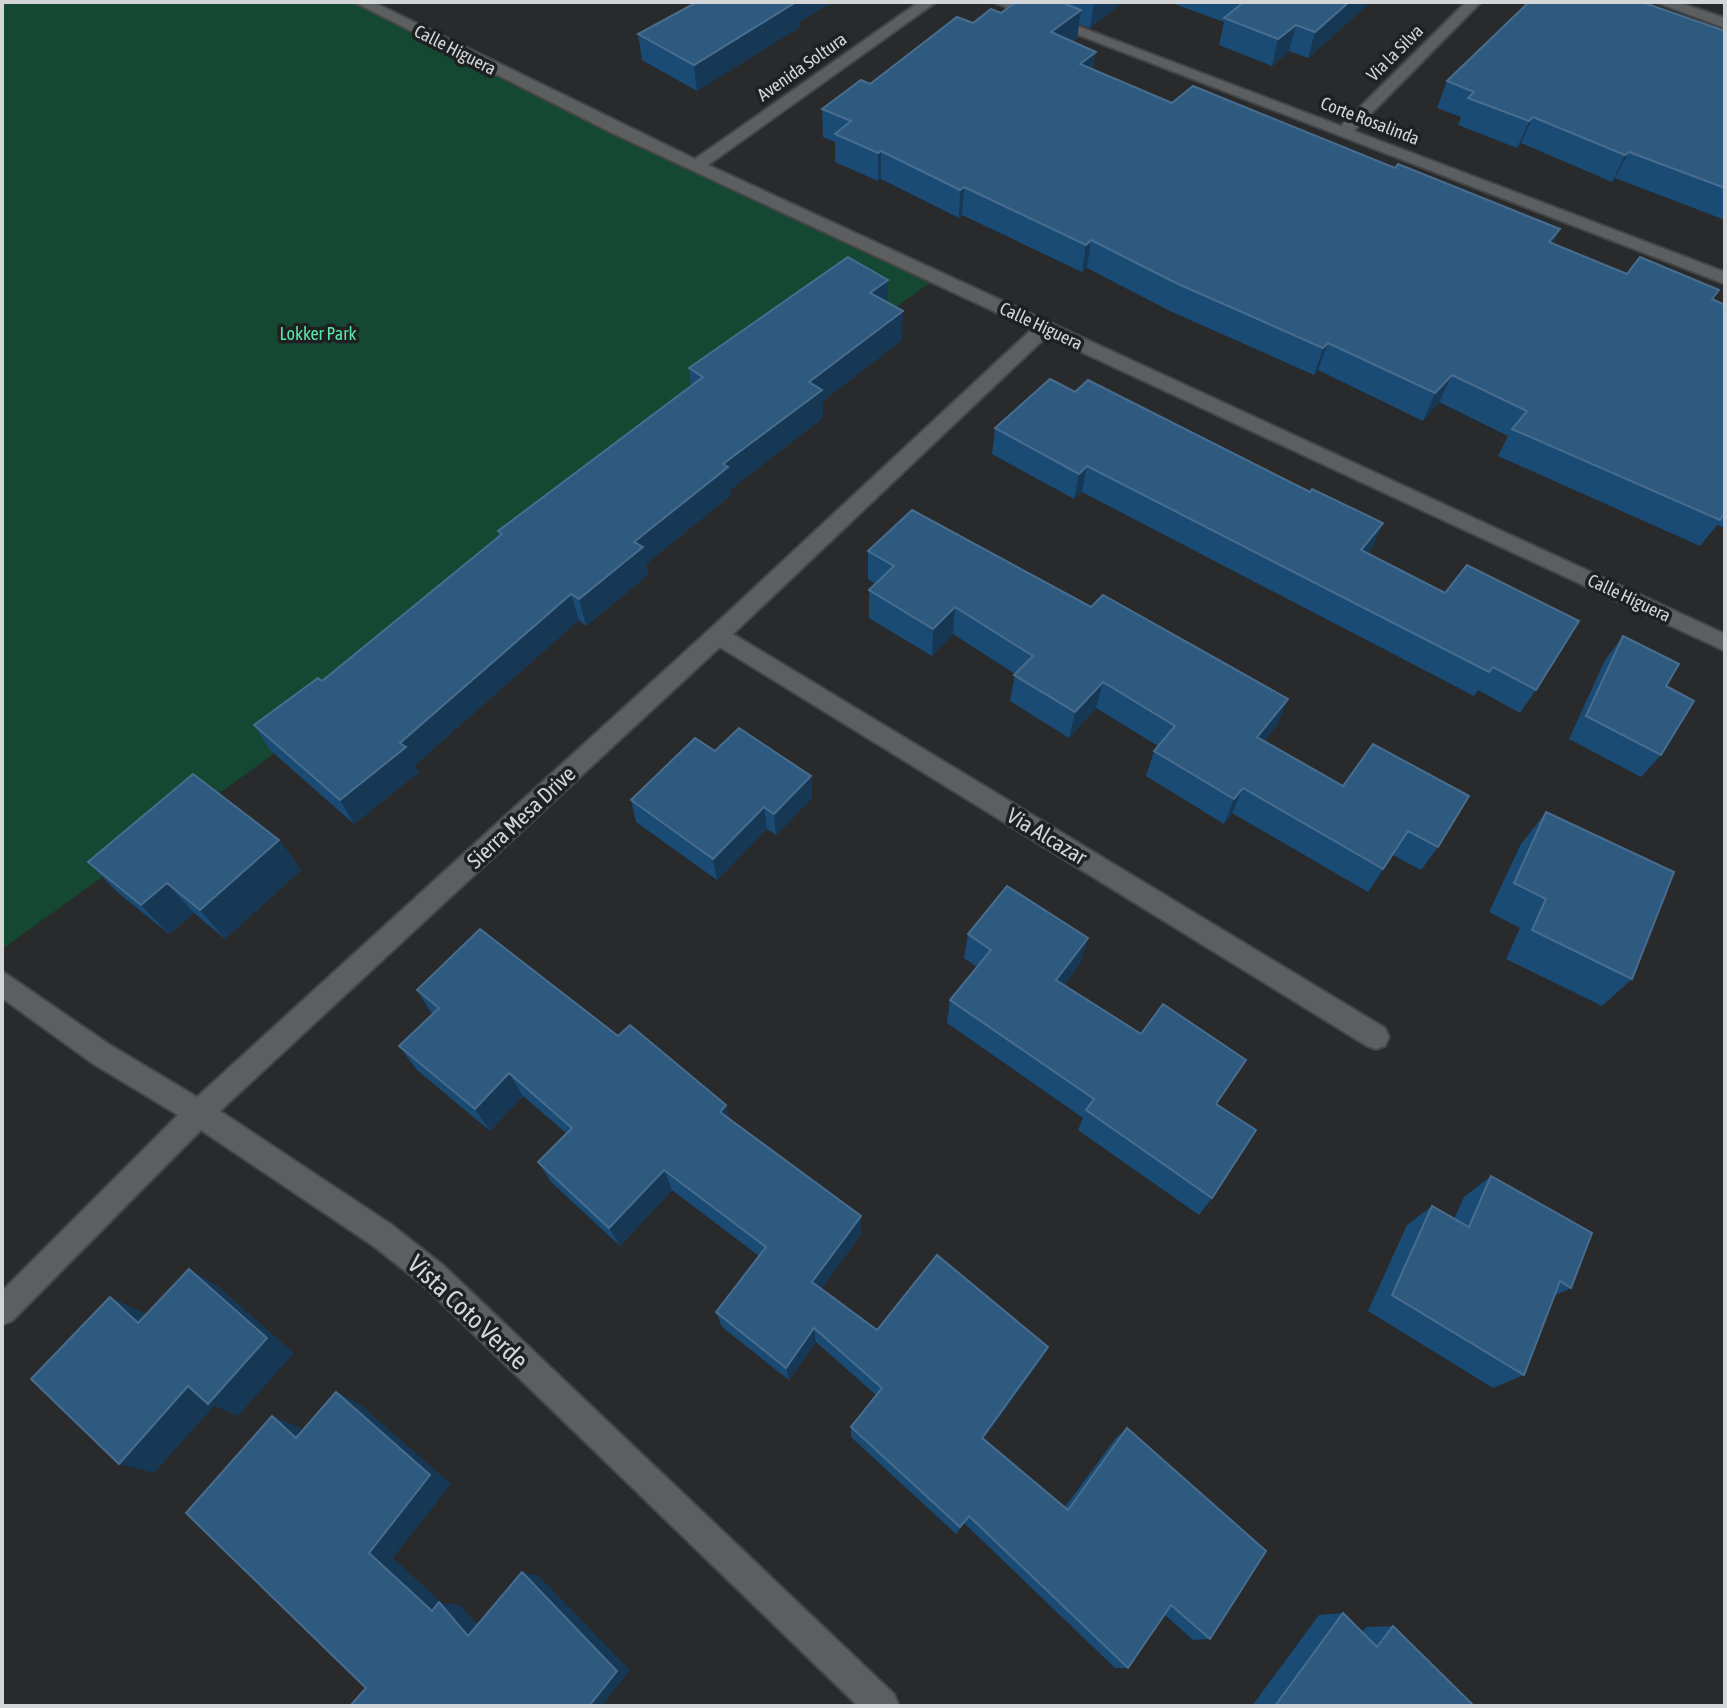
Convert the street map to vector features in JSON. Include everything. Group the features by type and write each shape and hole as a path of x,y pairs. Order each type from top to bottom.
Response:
{"street":[{"name":"Calle Higuera","path":"361,2 532,89 1725,643"},
{"name":"Avenida Soltura","path":"699,164 929,2"},
{"name":"Corte Rosalinda","path":"1000,2 1725,278"},
{"name":"Via la Silva","path":"1344,132 1474,2"},
{"path":"1662,2 1725,23"},
{"name":"Sierra Mesa Drive","path":"2,1311 199,1113 718,635 1044,328"},
{"name":"Via Alcazar","path":"718,635 1376,1037"},
{"name":"Vista Coto Verde","path":"2,983 101,1054 199,1113 382,1235 433,1275 882,1706"}],"green space":[{"name":"Lokker Park","path":"2,2 361,2 938,277 2,949"}],"building":[{"path":"697,2 796,2 694,65 638,34"},
{"path":"1016,2 1061,2 1081,10 1051,32 1096,52 1080,64 1172,103 1193,86 1395,168 1398,164 1560,229 1549,242 1627,274 1640,257 1719,290 1712,299 1725,305 1725,512 1720,520 1512,429 1527,411 1452,375 1435,393 1328,343 1323,348 1176,283 1091,240 1086,245 964,187 960,190 881,151 878,153 835,134 851,121 822,109 861,80 870,84 957,17 973,23 991,9 1001,13"},
{"path":"1244,2 1349,2 1315,32 1296,25 1278,39 1224,18"},
{"path":"1529,2 1642,2 1725,31 1725,188 1629,152 1625,155 1533,117 1529,121 1468,98 1474,92 1447,81"},
{"path":"848,257 888,280 870,293 903,311 809,382 822,390 723,464 728,467 634,542 643,547 579,599 571,594 400,743 406,747 340,800 254,725 318,678 322,681 502,534 498,531 703,377 689,368"},
{"path":"1050,379 1075,392 1088,380 1310,492 1312,489 1383,523 1361,550 1445,593 1467,565 1579,621 1536,690 1493,667 1489,672 1087,466 1079,474 995,428"},
{"path":"912,510 1091,607 1103,595 1288,699 1257,737 1343,786 1373,744 1469,796 1438,847 1408,831 1383,869 1243,788 1234,799 1154,751 1175,726 1103,682 1075,712 1014,675 1033,656 955,607 933,629 869,590 894,566 868,551"},
{"path":"1623,636 1679,664 1666,686 1694,701 1661,755 1586,716"},
{"path":"739,728 811,776 774,814 764,807 713,859 631,800 695,738 715,751"},
{"path":"193,774 279,840 200,910 167,883 141,905 88,862"},
{"path":"1546,812 1674,872 1632,979 1532,930 1546,899 1514,883"},
{"path":"1007,886 1088,938 1056,980 1141,1034 1163,1004 1246,1060 1216,1104 1256,1130 1212,1198 1086,1110 1094,1099 950,1000 991,950 968,934"},
{"path":"480,929 618,1036 630,1025 726,1105 720,1112 861,1216 812,1282 877,1330 937,1255 1048,1347 982,1438 1068,1510 1127,1428 1266,1551 1210,1639 1171,1605 1128,1668 969,1516 960,1527 851,1427 882,1388 814,1328 786,1368 716,1312 766,1247 664,1170 609,1228 538,1162 572,1128 509,1073 475,1109 399,1046 439,1008 417,990"},
{"path":"1491,1176 1592,1233 1571,1288 1560,1281 1524,1375 1392,1295 1432,1206 1469,1227"},
{"path":"189,1269 267,1338 208,1404 188,1386 119,1464 31,1379 110,1297 138,1323"},
{"path":"336,1392 430,1475 369,1553 432,1611 439,1602 468,1636 522,1572 617,1671 589,1706 350,1706 366,1688 186,1513 272,1416 296,1438"},
{"path":"1343,1613 1377,1647 1393,1626 1474,1706 1275,1706"}]}
